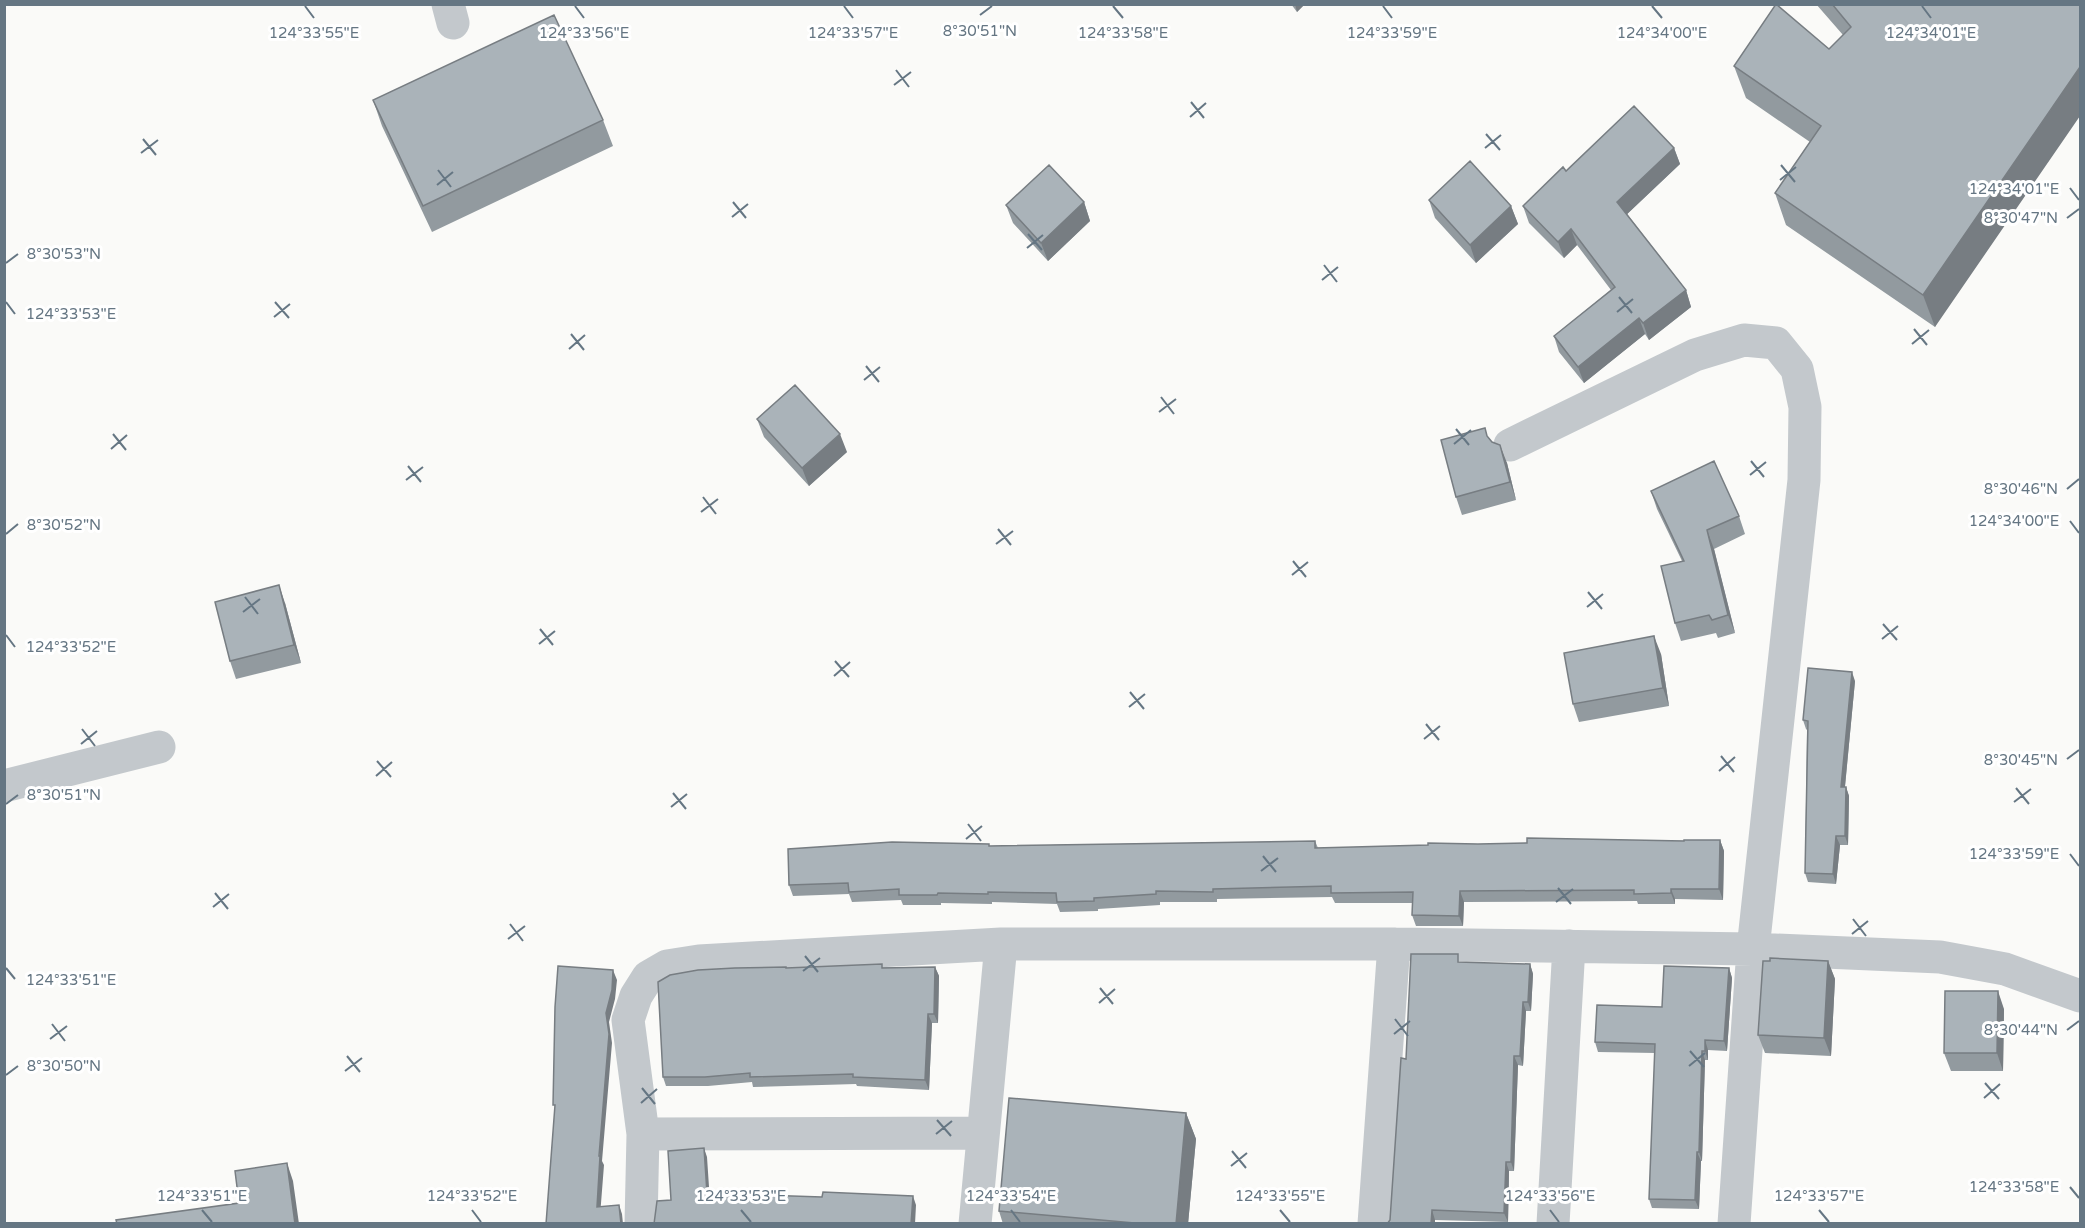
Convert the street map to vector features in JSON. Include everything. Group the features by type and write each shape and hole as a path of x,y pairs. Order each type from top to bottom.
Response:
{"street":[{"path":"1510,445 1695,355 1744,340 1776,342 1797,369 1805,407 1804,480 1753,950 1734,1224"},
{"path":"4,786 159,747"},
{"path":"641,1224 643,1134 628,1020 636,996 648,977 666,966 699,961 1001,944 1569,946 1940,957 2005,969 2080,996"},
{"path":"975,1224 1001,944"},
{"path":"1374,1224 1394,944"},
{"path":"1552,1224 1569,946"},
{"path":"643,1134 983,1133"}],"building":[{"path":"1776,4 1829,49 1851,27 1832,4 2080,4 2080,67 1923,295 1775,193 1821,126 1734,66"},
{"path":"554,15 603,120 423,206 373,100"},
{"path":"1634,106 1674,148 1617,202 1686,290 1643,323 1639,318 1578,367 1554,336 1615,287 1571,229 1558,242 1523,206 1563,167 1566,171"},
{"path":"1470,161 1511,206 1470,245 1429,200"},
{"path":"1049,165 1084,202 1041,243 1006,205"},
{"path":"795,385 840,434 802,468 757,419"},
{"path":"1485,428 1492,442 1500,445 1510,482 1456,497 1441,440"},
{"path":"1714,461 1739,516 1707,530 1728,615 1712,620 1709,615 1675,623 1661,566 1684,561 1651,491"},
{"path":"279,585 294,645 230,661 215,602"},
{"path":"1654,636 1663,688 1573,704 1564,653"},
{"path":"1808,668 1852,672 1841,787 1846,787 1845,836 1836,836 1833,874 1805,873 1808,721 1803,720"},
{"path":"1527,838 1720,840 1719,889 1671,889 1671,893 1634,894 1634,890 1460,891 1459,916 1412,915 1413,892 1331,893 1331,886 1213,889 1213,892 1156,891 1156,894 1094,898 1094,901 1057,902 1056,893 988,892 988,894 899,895 899,889 849,892 848,883 789,885 788,849 892,842 989,844 989,846 1315,841 1315,848 1428,845 1428,843 1527,843"},
{"path":"1411,954 1458,954 1458,962 1530,964 1528,1002 1523,1002 1520,1056 1514,1056 1511,1162 1506,1162 1504,1213 1432,1210 1431,1224 1387,1224 1390,1220 1401,1058 1406,1059"},
{"path":"1770,958 1828,961 1824,1038 1758,1035 1763,961 1770,961"},
{"path":"882,964 882,968 935,967 934,1014 928,1014 925,1080 853,1077 853,1074 750,1077 750,1073 705,1077 663,1077 658,982 670,975 698,970 735,968"},
{"path":"558,966 613,970 612,990 606,1013 609,1034 597,1207 619,1205 621,1224 546,1224 555,1105 553,1105 555,1007"},
{"path":"1664,966 1729,968 1724,1041 1705,1040 1705,1051 1702,1051 1695,1200 1649,1199 1655,1044 1595,1042 1597,1005 1662,1007"},
{"path":"1945,991 1998,991 1997,1053 1944,1053"},
{"path":"1009,1098 1186,1113 1176,1224 1146,1224 999,1211"},
{"path":"704,1148 707,1193 822,1197 823,1192 913,1196 911,1224 654,1224 657,1201 671,1200 668,1151"},
{"path":"287,1163 295,1224 117,1224 116,1220 239,1203 235,1171"}]}
